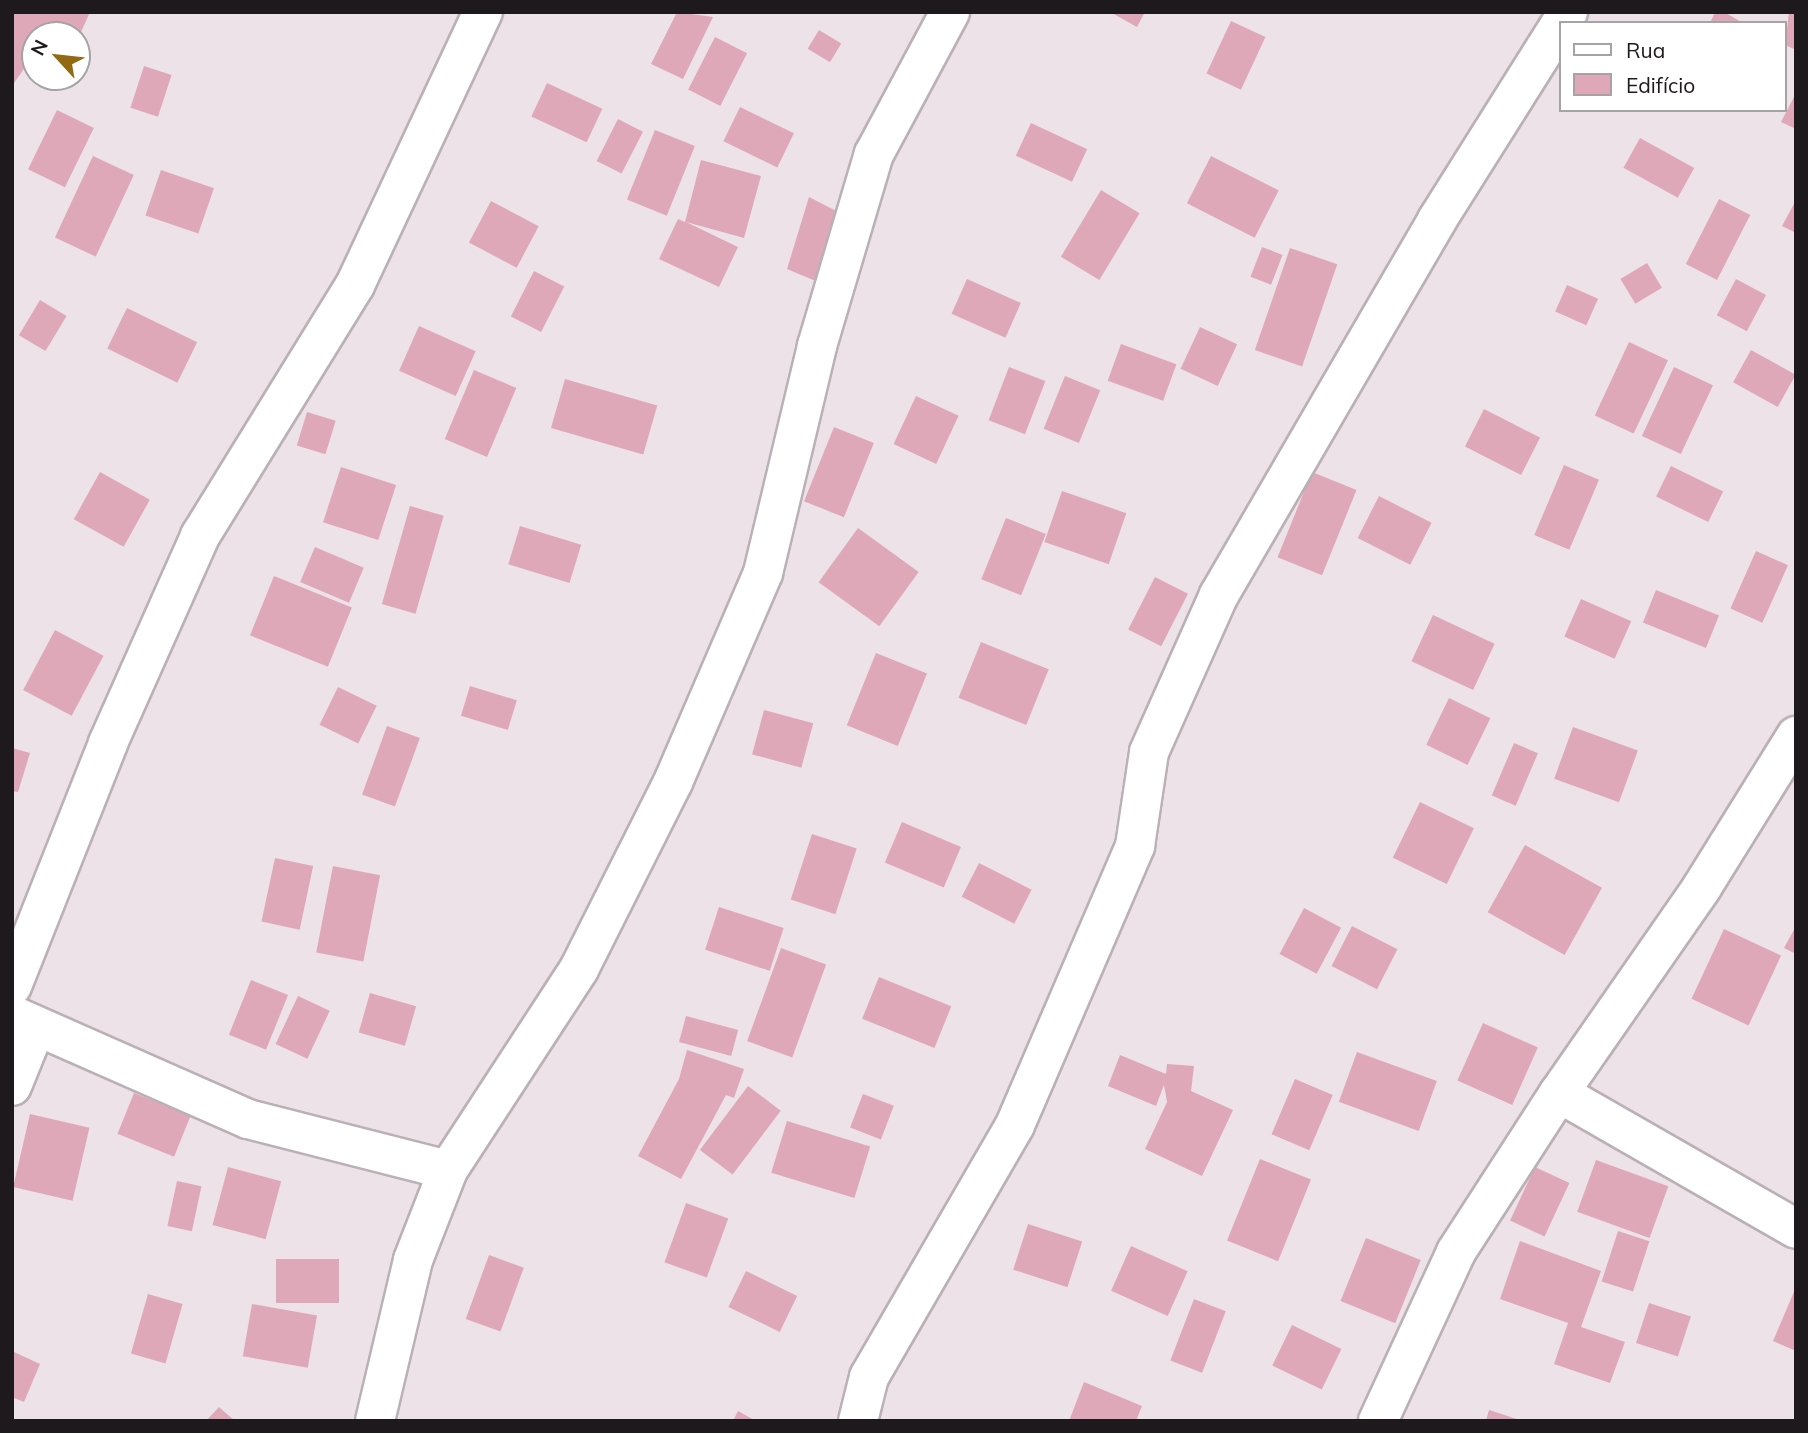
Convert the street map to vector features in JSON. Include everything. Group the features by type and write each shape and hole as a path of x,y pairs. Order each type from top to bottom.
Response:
{"street":[{"path":"12,986 108,743 200,536 355,285 484,12"},
{"path":"375,1421 413,1260 447,1170 579,969 673,782 763,573 817,346 874,154 950,12"},
{"path":"858,1421 869,1377 1016,1125 1135,846 1149,752 1219,595 1437,220 1560,25"},
{"path":"1378,1421 1456,1252 1559,1093 1702,887 1796,736"},
{"path":"12,1086 24,1022 247,1119 447,1170"},
{"path":"1559,1093 1796,1229"}],"building":[{"path":"12,12 90,12 86,21 21,21 21,73 12,86"},
{"path":"677,12 713,17 683,79 651,64"},
{"path":"1110,12 1145,12 1137,27"},
{"path":"1715,12 1724,12 1740,21 1711,21"},
{"path":"1789,12 1796,13 1796,50 1787,46"},
{"path":"1231,21 1265,37 1241,90 1206,74"},
{"path":"819,30 841,43 830,62 808,49"},
{"path":"715,37 747,53 720,106 688,90"},
{"path":"144,66 172,75 158,117 130,108"},
{"path":"547,83 602,109 587,142 531,117"},
{"path":"1796,93 1796,129 1781,122"},
{"path":"740,107 794,133 777,167 723,141"},
{"path":"57,110 94,128 65,187 28,169"},
{"path":"618,119 643,132 622,174 597,161"},
{"path":"1031,123 1087,149 1072,182 1016,156"},
{"path":"655,130 695,146 667,216 627,200"},
{"path":"1640,138 1694,168 1678,198 1624,168"},
{"path":"93,156 134,175 96,257 55,238"},
{"path":"1211,156 1279,191 1255,238 1187,203"},
{"path":"701,160 761,176 744,238 686,222 738,247 719,287 659,259 678,219 685,222"},
{"path":"161,170 214,188 198,234 145,215"},
{"path":"1101,190 1140,213 1099,280 1061,257"},
{"path":"809,197 842,214 818,282 787,269"},
{"path":"1719,199 1750,215 1717,280 1686,264"},
{"path":"1796,200 1796,233 1782,226"},
{"path":"491,201 539,226 517,268 469,242"},
{"path":"1262,247 1283,255 1271,285 1251,277"},
{"path":"1290,248 1337,264 1302,366 1255,350"},
{"path":"1647,263 1662,288 1635,304 1620,279"},
{"path":"534,271 564,286 541,332 511,316"},
{"path":"967,279 1021,303 1005,338 952,314"},
{"path":"1736,279 1766,295 1747,331 1717,315"},
{"path":"1567,285 1598,299 1586,325 1555,311"},
{"path":"40,300 67,316 45,351 19,335"},
{"path":"127,308 197,342 177,383 107,348"},
{"path":"419,326 476,351 456,396 399,371"},
{"path":"1200,327 1237,344 1218,386 1181,369"},
{"path":"1629,342 1668,360 1634,434 1595,415"},
{"path":"1121,344 1176,364 1163,401 1108,381"},
{"path":"1751,350 1796,375 1778,407 1733,382"},
{"path":"1009,367 1045,381 1025,434 989,420"},
{"path":"1674,367 1713,385 1681,454 1642,436"},
{"path":"474,370 516,388 487,457 445,439"},
{"path":"1065,376 1100,390 1079,443 1044,429"},
{"path":"565,379 657,405 643,454 551,428"},
{"path":"916,396 959,416 936,464 894,444"},
{"path":"1484,409 1540,438 1521,475 1465,446"},
{"path":"307,412 336,421 325,454 297,445"},
{"path":"834,427 874,443 844,517 804,501"},
{"path":"1564,465 1599,480 1569,550 1534,535"},
{"path":"1671,466 1723,491 1708,522 1656,497"},
{"path":"341,467 396,485 378,540 323,522"},
{"path":"100,472 150,500 124,547 74,519"},
{"path":"1312,472 1357,490 1322,575 1278,557"},
{"path":"1062,491 1126,513 1109,564 1044,542"},
{"path":"1379,496 1432,523 1410,565 1358,538"},
{"path":"410,506 444,516 416,614 382,604"},
{"path":"1006,518 1046,534 1021,595 981,579"},
{"path":"520,526 581,545 570,583 508,564"},
{"path":"858,528 919,572 879,626 819,582"},
{"path":"315,547 364,568 349,603 300,582"},
{"path":"1756,551 1788,565 1762,623 1730,609"},
{"path":"274,576 352,607 328,667 250,635"},
{"path":"1155,577 1188,594 1161,646 1128,630"},
{"path":"1656,590 1719,615 1706,648 1643,622"},
{"path":"1581,599 1631,621 1615,659 1564,636"},
{"path":"1433,615 1495,644 1473,690 1411,661"},
{"path":"55,630 104,656 72,716 23,690"},
{"path":"981,642 1049,669 1026,725 959,698"},
{"path":"876,653 927,674 898,746 847,725"},
{"path":"470,686 517,700 508,730 461,716"},
{"path":"338,687 377,706 358,744 320,725"},
{"path":"1449,698 1490,718 1468,765 1426,745"},
{"path":"764,710 813,723 801,768 752,754"},
{"path":"387,726 420,738 395,807 362,795"},
{"path":"1573,727 1638,751 1619,802 1554,779"},
{"path":"1514,743 1538,753 1516,806 1492,795"},
{"path":"12,748 30,753 18,792 12,791"},
{"path":"1420,802 1474,828 1447,884 1393,858"},
{"path":"902,822 961,847 944,888 885,863"},
{"path":"812,834 857,849 835,914 791,900"},
{"path":"1525,845 1602,888 1565,955 1488,912"},
{"path":"275,858 313,866 300,930 261,922"},
{"path":"979,863 1032,890 1014,924 962,897"},
{"path":"333,866 380,875 363,962 316,952"},
{"path":"719,907 784,928 770,971 705,950"},
{"path":"1304,908 1341,928 1317,974 1280,954"},
{"path":"1352,926 1397,949 1377,989 1332,966"},
{"path":"1796,926 1796,954 1784,948"},
{"path":"1724,929 1781,956 1749,1025 1691,999"},
{"path":"781,948 826,964 792,1057 747,1041"},
{"path":"879,977 951,1006 934,1048 862,1019"},
{"path":"251,980 288,995 266,1050 229,1035"},
{"path":"370,993 416,1006 405,1046 359,1032"},
{"path":"298,996 330,1011 307,1059 276,1044"},
{"path":"686,1016 738,1030 731,1056 679,1042"},
{"path":"1483,1023 1538,1047 1512,1105 1457,1081"},
{"path":"687,1050 744,1069 734,1098 726,1095 681,1179 638,1156 679,1079"},
{"path":"1357,1052 1437,1081 1419,1131 1339,1102"},
{"path":"1120,1055 1166,1074 1167,1064 1194,1066 1191,1091 1233,1110 1202,1176 1145,1149 1167,1102 1164,1085 1156,1106 1108,1086"},
{"path":"1295,1079 1333,1095 1309,1150 1272,1134"},
{"path":"748,1086 781,1111 733,1175 700,1150"},
{"path":"134,1093 191,1116 174,1157 118,1134"},
{"path":"863,1094 894,1106 881,1139 850,1128"},
{"path":"30,1114 89,1128 73,1201 13,1187"},
{"path":"787,1121 870,1146 854,1198 771,1173"},
{"path":"1260,1159 1311,1180 1278,1261 1227,1241"},
{"path":"1596,1160 1668,1186 1650,1238 1577,1212"},
{"path":"228,1167 281,1181 266,1239 212,1225"},
{"path":"1535,1167 1569,1183 1545,1237 1510,1220"},
{"path":"177,1181 201,1186 192,1231 167,1226"},
{"path":"686,1203 728,1218 707,1278 664,1262"},
{"path":"1028,1224 1082,1242 1067,1287 1013,1270"},
{"path":"1618,1231 1649,1241 1633,1292 1602,1281"},
{"path":"1366,1238 1421,1260 1395,1323 1341,1301"},
{"path":"1520,1241 1601,1271 1581,1327 1625,1342 1610,1383 1554,1364 1568,1323 1500,1299"},
{"path":"1131,1246 1188,1271 1168,1316 1111,1291"},
{"path":"489,1255 524,1268 501,1332 466,1319"},
{"path":"276,1259 339,1259 339,1303 276,1303"},
{"path":"746,1271 797,1296 780,1332 728,1307"},
{"path":"1796,1287 1796,1351 1773,1341"},
{"path":"148,1294 183,1304 166,1364 131,1354"},
{"path":"1194,1299 1226,1311 1202,1373 1170,1361"},
{"path":"1649,1303 1691,1317 1678,1357 1636,1343"},
{"path":"252,1304 317,1315 308,1368 243,1356"},
{"path":"1292,1325 1341,1349 1322,1390 1272,1365"},
{"path":"12,1351 40,1364 24,1402 12,1397"},
{"path":"1084,1382 1142,1406 1136,1421 1069,1421"},
{"path":"219,1407 235,1421 206,1421"},
{"path":"1489,1410 1520,1420 1486,1421"},
{"path":"738,1411 756,1421 733,1421"}]}
